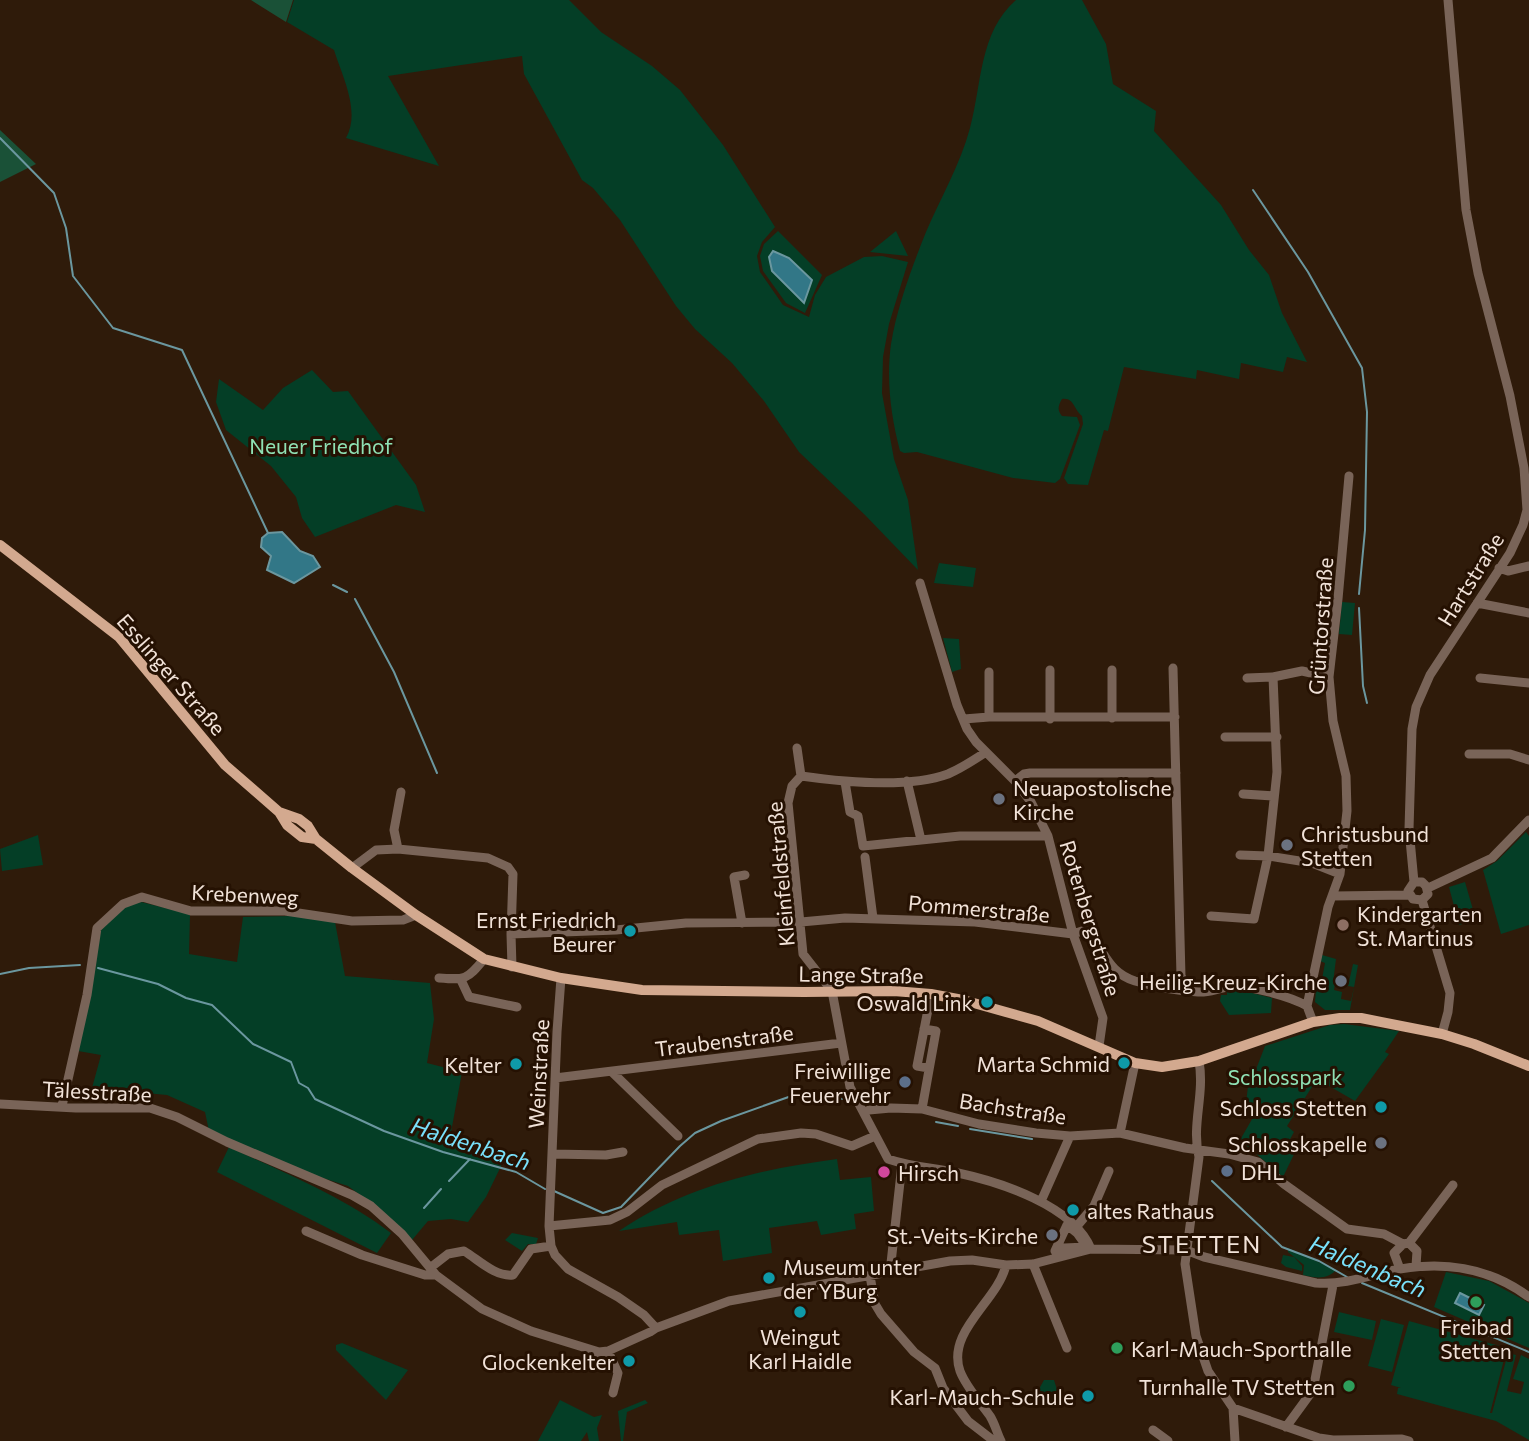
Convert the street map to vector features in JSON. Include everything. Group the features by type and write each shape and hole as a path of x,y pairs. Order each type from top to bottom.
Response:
{"main road":[{"name":"Esslinger Straße","path":"0,545 119,637 225,765 277,811 287,825 302,836 316,839 416,915 484,959 512,967"},
{"name":"Lange Straße","path":"512,967 561,978 642,990 894,991 931,994 1038,1021 1135,1063 1162,1067 1199,1061 1333,1018 1361,1018 1442,1034 1529,1066"}],"street":[{"name":"Hartstraße","path":"1409,895 1409,887 1414,882 1409,829 1412,729 1416,708 1430,675 1510,553 1524,525 1527,510 1510,396 1478,273 1466,210 1448,0"},
{"name":"Grüntorstraße","path":"1307,1006 1328,907 1340,874 1347,811 1346,776 1333,721 1329,677 1349,476"},
{"path":"1499,568 1508,570 1529,566"},
{"name":"Rotenbergstraße","path":"920,583 957,705 972,736 1031,802 1048,836 1073,934 1103,1018 1099,1046"},
{"path":"1477,604 1529,613"},
{"path":"1173,668 1181,976 1188,992"},
{"path":"1050,670 1050,719"},
{"path":"1112,670 1112,718"},
{"path":"1247,678 1273,677 1302,671 1329,677"},
{"path":"989,672 989,717"},
{"path":"1211,916 1254,919 1268,856 1274,796 1277,737 1273,677"},
{"path":"1480,678 1529,683"},
{"path":"964,719 1175,718"},
{"path":"1225,737 1277,737"},
{"name":"Kleinfeldstraße","path":"797,748 801,776 792,786 788,803 803,954 832,991"},
{"path":"801,776 845,782 907,781 946,775 966,766 986,752"},
{"path":"1469,754 1510,754 1529,760"},
{"path":"1015,781 1019,776 1030,773 1176,773"},
{"path":"907,781 920,840"},
{"path":"845,782 850,812 858,816 863,846 960,836 1048,836"},
{"path":"398,849 394,830 401,792"},
{"path":"1243,794 1274,796"},
{"path":"1428,888 1492,858 1529,820"},
{"path":"352,867 376,850 398,849 488,858 508,867 513,874 512,967"},
{"path":"1240,855 1312,863 1340,874"},
{"path":"865,857 873,918"},
{"path":"742,923 734,877 745,875"},
{"path":"1414,882 1422,882 1428,888"},
{"path":"1422,900 1428,888"},
{"path":"1334,896 1409,895 1413,899 1422,900"},
{"name":"Krebenweg","path":"62,1106 87,995 97,928 123,904 142,897 191,912 285,911 352,921 403,920 416,915"},
{"path":"1422,900 1450,993 1442,1034"},
{"name":"Pommerstraße","path":"511,934 616,930 687,923 873,918 975,922 1073,934 1082,931 1088,934 1113,970 1132,980 1173,991 1188,992 1213,992 1231,986 1251,989 1307,1006"},
{"path":"439,978 461,980 470,976 484,959"},
{"name":"Weinstraße","path":"551,1246 549,1226 561,978"},
{"path":"461,980 469,997 517,1007"},
{"path":"832,991 850,1087 888,1159 991,1181 1041,1201 1077,1226 1091,1249"},
{"path":"922,1109 936,1031 924,1029 931,994"},
{"path":"1307,1006 1313,1023"},
{"name":"Traubenstraße","path":"555,1078 841,1043"},
{"path":"1199,1061 1202,1097 1196,1142 1199,1157 1185,1264 1196,1336 1208,1371 1233,1408 1235,1441"},
{"path":"1120,1133 1135,1063"},
{"path":"612,1072 678,1136"},
{"name":"Tälesstraße","path":"0,1104 150,1108 177,1117 227,1142 352,1195 389,1220 433,1272"},
{"name":"Bachstraße","path":"864,1113 891,1108 922,1109 979,1124 1036,1133 1070,1136 1120,1133 1229,1154 1258,1162 1347,1229 1384,1234 1406,1244"},
{"path":"549,1226 610,1220 627,1212 662,1185 758,1139 816,1133 852,1146 875,1136"},
{"path":"1041,1201 1070,1136"},
{"path":"552,1154 606,1155 623,1152"},
{"path":"890,1272 902,1164"},
{"path":"1077,1226 1094,1206 1109,1171"},
{"path":"1400,1269 1394,1253 1406,1244 1453,1185"},
{"path":"306,1231 362,1255 425,1275 433,1272 448,1254 464,1251 498,1274 510,1276 531,1249 551,1246 555,1255 568,1269 618,1297 644,1315 656,1328"},
{"path":"1406,1244 1417,1251 1416,1266"},
{"path":"573,1366 656,1328 729,1301 950,1261 1033,1264 1091,1249 1186,1250 1204,1257 1333,1285 1416,1266 1468,1268 1508,1283 1529,1297"},
{"path":"1033,1264 1067,1348"},
{"path":"1001,1441 992,1420 961,1374 957,1362 963,1338 976,1314 999,1284 1006,1265"},
{"path":"433,1272 482,1309 531,1331 603,1351 618,1373 613,1392"},
{"path":"870,1276 875,1304 881,1314 914,1352 935,1368 943,1388 968,1421 994,1441"},
{"path":"1286,1427 1313,1390 1333,1285"},
{"path":"1233,1408 1319,1438 1409,1441"},
{"path":"1153,1430 1168,1441"}],"green space":[{"path":"251,0 293,0 286,22"},
{"path":"294,0 569,0 601,32 652,66 680,90 723,145 775,227 762,242 757,256 760,272 783,305 809,317 815,295 826,277 864,257 882,256 908,262 889,324 883,357 882,393 894,459 908,500 918,570 799,452 764,401 732,363 695,329 676,306 620,220 593,188 582,180 524,74 522,56 388,76 439,166 346,138 352,117 351,105 334,50 287,22"},
{"path":"1016,0 1082,0 1106,44 1113,84 1156,111 1154,131 1221,205 1249,250 1269,275 1282,313 1307,362 1287,357 1283,372 1241,363 1239,379 1197,370 1196,379 1124,367 1108,431 1104,430 1088,485 1068,484 1064,478 1083,424 1082,416 1069,400 1062,399 1059,412 1062,416 1077,417 1080,425 1060,479 1055,483 1013,478 917,452 904,453 900,451 892,412 889,385 891,344 901,302 926,232 966,142 988,43 1004,13"},
{"path":"0,130 36,164 0,182"},
{"path":"778,231 822,275 805,313 786,303 763,271 760,256 764,244"},
{"path":"896,231 908,256 870,252"},
{"name":"Neuer Friedhof","path":"312,370 333,392 348,391 416,485 425,512 396,505 315,537 302,518 296,497 271,466 226,430 216,402 219,379 263,410 283,388"},
{"path":"939,563 976,568 973,587 934,583"},
{"path":"1342,602 1355,603 1352,635 1339,634"},
{"path":"943,638 959,639 961,669 952,672"},
{"path":"1526,832 1529,836 1529,925 1501,934 1483,870 1497,861"},
{"path":"38,835 43,865 2,871 0,849"},
{"path":"1465,882 1476,920 1459,925 1449,887"},
{"path":"141,902 190,914 189,954 237,962 243,917 294,916 335,922 345,976 430,983 434,1019 427,1063 462,1072 450,1138 504,1160 486,1197 468,1222 451,1219 428,1221 412,1240 387,1215 348,1186 304,1172 209,1131 205,1112 167,1095 92,1088 101,1055 78,1051 101,930 124,906"},
{"path":"1322,955 1336,959 1333,983 1334,990 1342,992 1341,999 1351,1001 1354,987 1348,986 1353,964 1358,965 1350,1010 1325,1010 1315,1002 1317,978 1322,979 1325,963 1320,961"},
{"path":"1240,990 1272,998 1271,1013 1229,1015 1220,1001 1221,995 1227,995 1227,991"},
{"name":"Schlosspark","path":"1344,1024 1399,1031 1385,1052 1389,1054 1355,1101 1317,1079 1287,1126 1294,1132 1289,1141 1298,1146 1283,1177 1240,1140 1255,1114 1245,1111 1249,1078 1255,1072 1265,1046 1330,1025"},
{"path":"229,1147 333,1196 391,1233 377,1253 217,1172"},
{"path":"837,1159 840,1180 871,1177 874,1211 854,1214 856,1229 821,1235 817,1221 769,1228 772,1253 723,1261 719,1230 679,1235 677,1222 619,1231 670,1203 723,1182 780,1168"},
{"path":"512,1233 538,1238 536,1244 528,1244 522,1251 505,1240"},
{"path":"1288,1248 1336,1270 1325,1277 1303,1275 1304,1265 1288,1252"},
{"path":"1283,1255 1294,1257 1302,1266 1302,1271 1281,1263"},
{"name":"Freibad Stetten","path":"1446,1272 1489,1281 1529,1303 1529,1348 1434,1307"},
{"path":"1339,1312 1376,1321 1372,1340 1334,1332"},
{"path":"1381,1319 1404,1325 1392,1372 1368,1366"},
{"path":"1409,1321 1507,1348 1490,1413 1508,1353 1516,1355 1507,1391 1521,1394 1524,1382 1513,1379 1521,1355 1529,1359 1529,1440 1496,1421 1397,1394 1398,1388 1401,1388 1391,1385"},
{"path":"342,1343 408,1370 386,1400 336,1350 336,1345"},
{"path":"1044,1380 1054,1380 1059,1396 1057,1404 1052,1408 1045,1402 1039,1389"},
{"path":"560,1400 594,1417 602,1415 597,1428 599,1441 589,1441 587,1432 581,1441 538,1441"},
{"path":"645,1400 648,1403 627,1412 621,1441 618,1411"}],"water":[{"path":"773,251 789,258 812,280 804,303 772,271 769,257"},
{"path":"282,532 300,551 313,556 320,567 294,583 267,570 271,556 261,547 262,538 268,533"},
{"path":"1460,1293 1484,1305 1479,1315 1455,1303"}],"waterway":[{"path":"0,138 54,193 66,228 73,276 113,328 182,350 268,533"},
{"path":"1253,190 1308,272 1362,368 1367,412 1365,530 1359,594"},
{"path":"333,585 347,592"},
{"path":"355,599 394,672 437,773"},
{"path":"1359,608 1363,686 1367,703"},
{"name":"Haldenbach","path":"0,974 29,968 80,965"},
{"name":"Haldenbach","path":"98,968 158,984 186,998 212,1005 253,1044 291,1062 299,1083 308,1088 315,1099 384,1131 443,1152 516,1172 545,1189"},
{"name":"Haldenbach","path":"554,1191 603,1213 621,1207 695,1133 797,1094 842,1099"},
{"name":"Haldenbach","path":"936,1122 958,1126"},
{"name":"Haldenbach","path":"970,1129 1032,1139"},
{"path":"449,1181 470,1159"},
{"name":"Haldenbach","path":"1212,1181 1282,1247 1319,1261 1347,1277"},
{"path":"424,1208 441,1189"},
{"name":"Haldenbach","path":"1362,1283 1529,1352"}],"place":[{"name":"Neuapostolische Kirche","path":"999,799"},
{"name":"Christusbund Stetten","path":"1287,845"},
{"name":"Kindergarten St. Martinus","path":"1343,925"},
{"name":"Ernst Friedrich Beurer","path":"630,931"},
{"name":"Heilig-Kreuz-Kirche","path":"1341,981"},
{"name":"Oswald Link","path":"987,1002"},
{"name":"Marta Schmid","path":"1124,1063"},
{"name":"Kelter","path":"516,1064"},
{"name":"Freiwillige Feuerwehr","path":"905,1082"},
{"name":"Schloss Stetten","path":"1381,1107"},
{"name":"Schlosskapelle","path":"1381,1143"},
{"name":"DHL","path":"1227,1171"},
{"name":"Hirsch","path":"884,1172"},
{"name":"altes Rathaus","path":"1073,1210"},
{"name":"St.-Veits-Kirche","path":"1052,1235"},
{"name":"Museum unter der YBurg","path":"769,1278"},
{"name":"Freibad Stetten","path":"1476,1302"},
{"name":"Weingut Karl Haidle","path":"800,1312"},
{"name":"Karl-Mauch-Sporthalle","path":"1117,1348"},
{"name":"Glockenkelter","path":"629,1361"},
{"name":"Turnhalle TV Stetten","path":"1349,1386"},
{"name":"Karl-Mauch-Schule","path":"1088,1396"}],"district":[{"name":"STETTEN","path":"1202,1243"}]}
